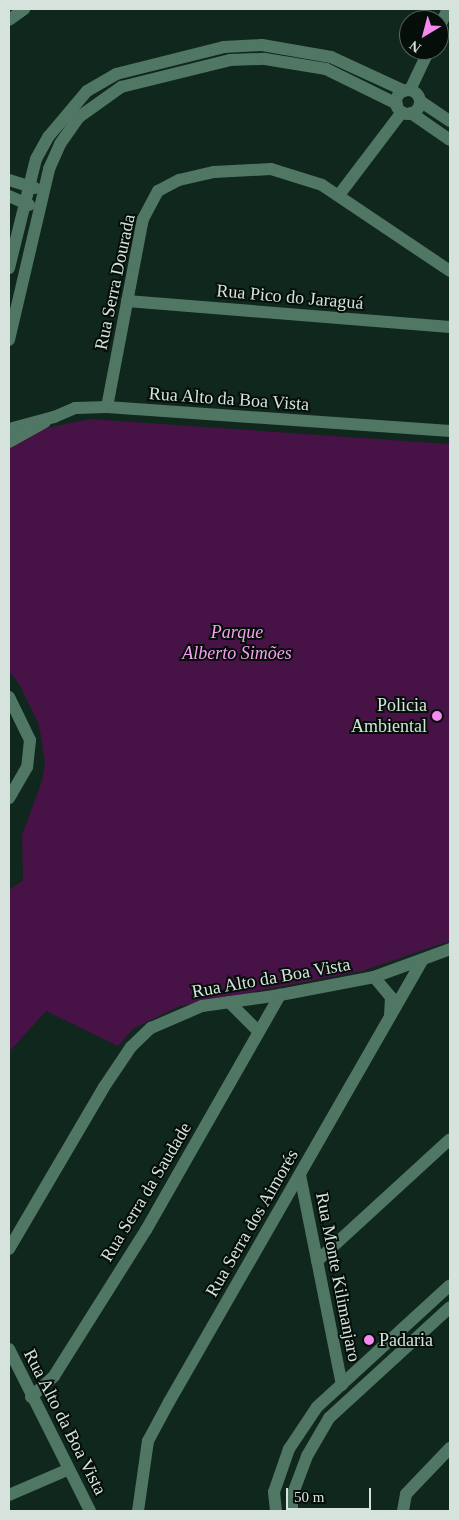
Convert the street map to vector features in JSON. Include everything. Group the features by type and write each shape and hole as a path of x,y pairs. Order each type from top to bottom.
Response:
{"street":[{"path":"9,20 24,9"},
{"path":"9,268 23,204 36,159 62,117 87,91 116,74 224,47 262,45 331,57 417,94 420,101 450,121"},
{"path":"9,340 38,207 60,144 79,117 121,87 230,60 302,63 350,79 450,140"},
{"path":"403,110 399,94 407,90 424,60"},
{"path":"403,110 417,110 420,101"},
{"path":"339,195 403,110"},
{"name":"Rua Serra Dourada","path":"107,407 143,219 158,191 179,180 214,172 271,169 322,185 450,271"},
{"path":"9,180 43,190"},
{"path":"9,196 23,204 38,207"},
{"name":"Rua Pico do Jaraguá","path":"127,301 450,327"},
{"name":"Rua Alto da Boa Vista","path":"9,429 54,417 75,408 107,407 450,431"},
{"path":"9,442 54,417"},
{"path":"9,697 30,740 27,767 9,798"},
{"name":"Rua Alto da Boa Vista","path":"9,1249 65,1151 131,1047 151,1028 178,1014 229,1002 280,996 374,977 422,961 450,949"},
{"name":"Rua Serra dos Aimorés","path":"138,1511 148,1441 422,961"},
{"path":"374,977 391,997 389,1021"},
{"name":"Rua Serra da Saudade","path":"30,1397 54,1376 146,1230 280,996"},
{"path":"229,1002 259,1032"},
{"path":"317,1261 450,1139"},
{"name":"Rua Monte Kilimanjaro","path":"300,1175 342,1385"},
{"path":"276,1511 274,1492 288,1449 317,1407 450,1285"},
{"path":"292,1511 292,1496 306,1456 329,1418 450,1307"},
{"name":"Rua Alto da Boa Vista","path":"9,1349 30,1397 90,1511"},
{"path":"403,1511 406,1494 450,1448"},
{"path":"9,1495 69,1469"}],"green space":[{"name":"Parque Alberto Simões","path":"90,419 450,444 450,941 362,971 180,1006 134,1028 118,1046 46,1011 9,1052 9,890 23,880 22,835 42,781 45,762 39,725 19,684 9,671 9,447 41,429"}],"place":[{"name":"Policia Ambiental","path":"437,716"},
{"name":"Padaria","path":"369,1340"}]}
